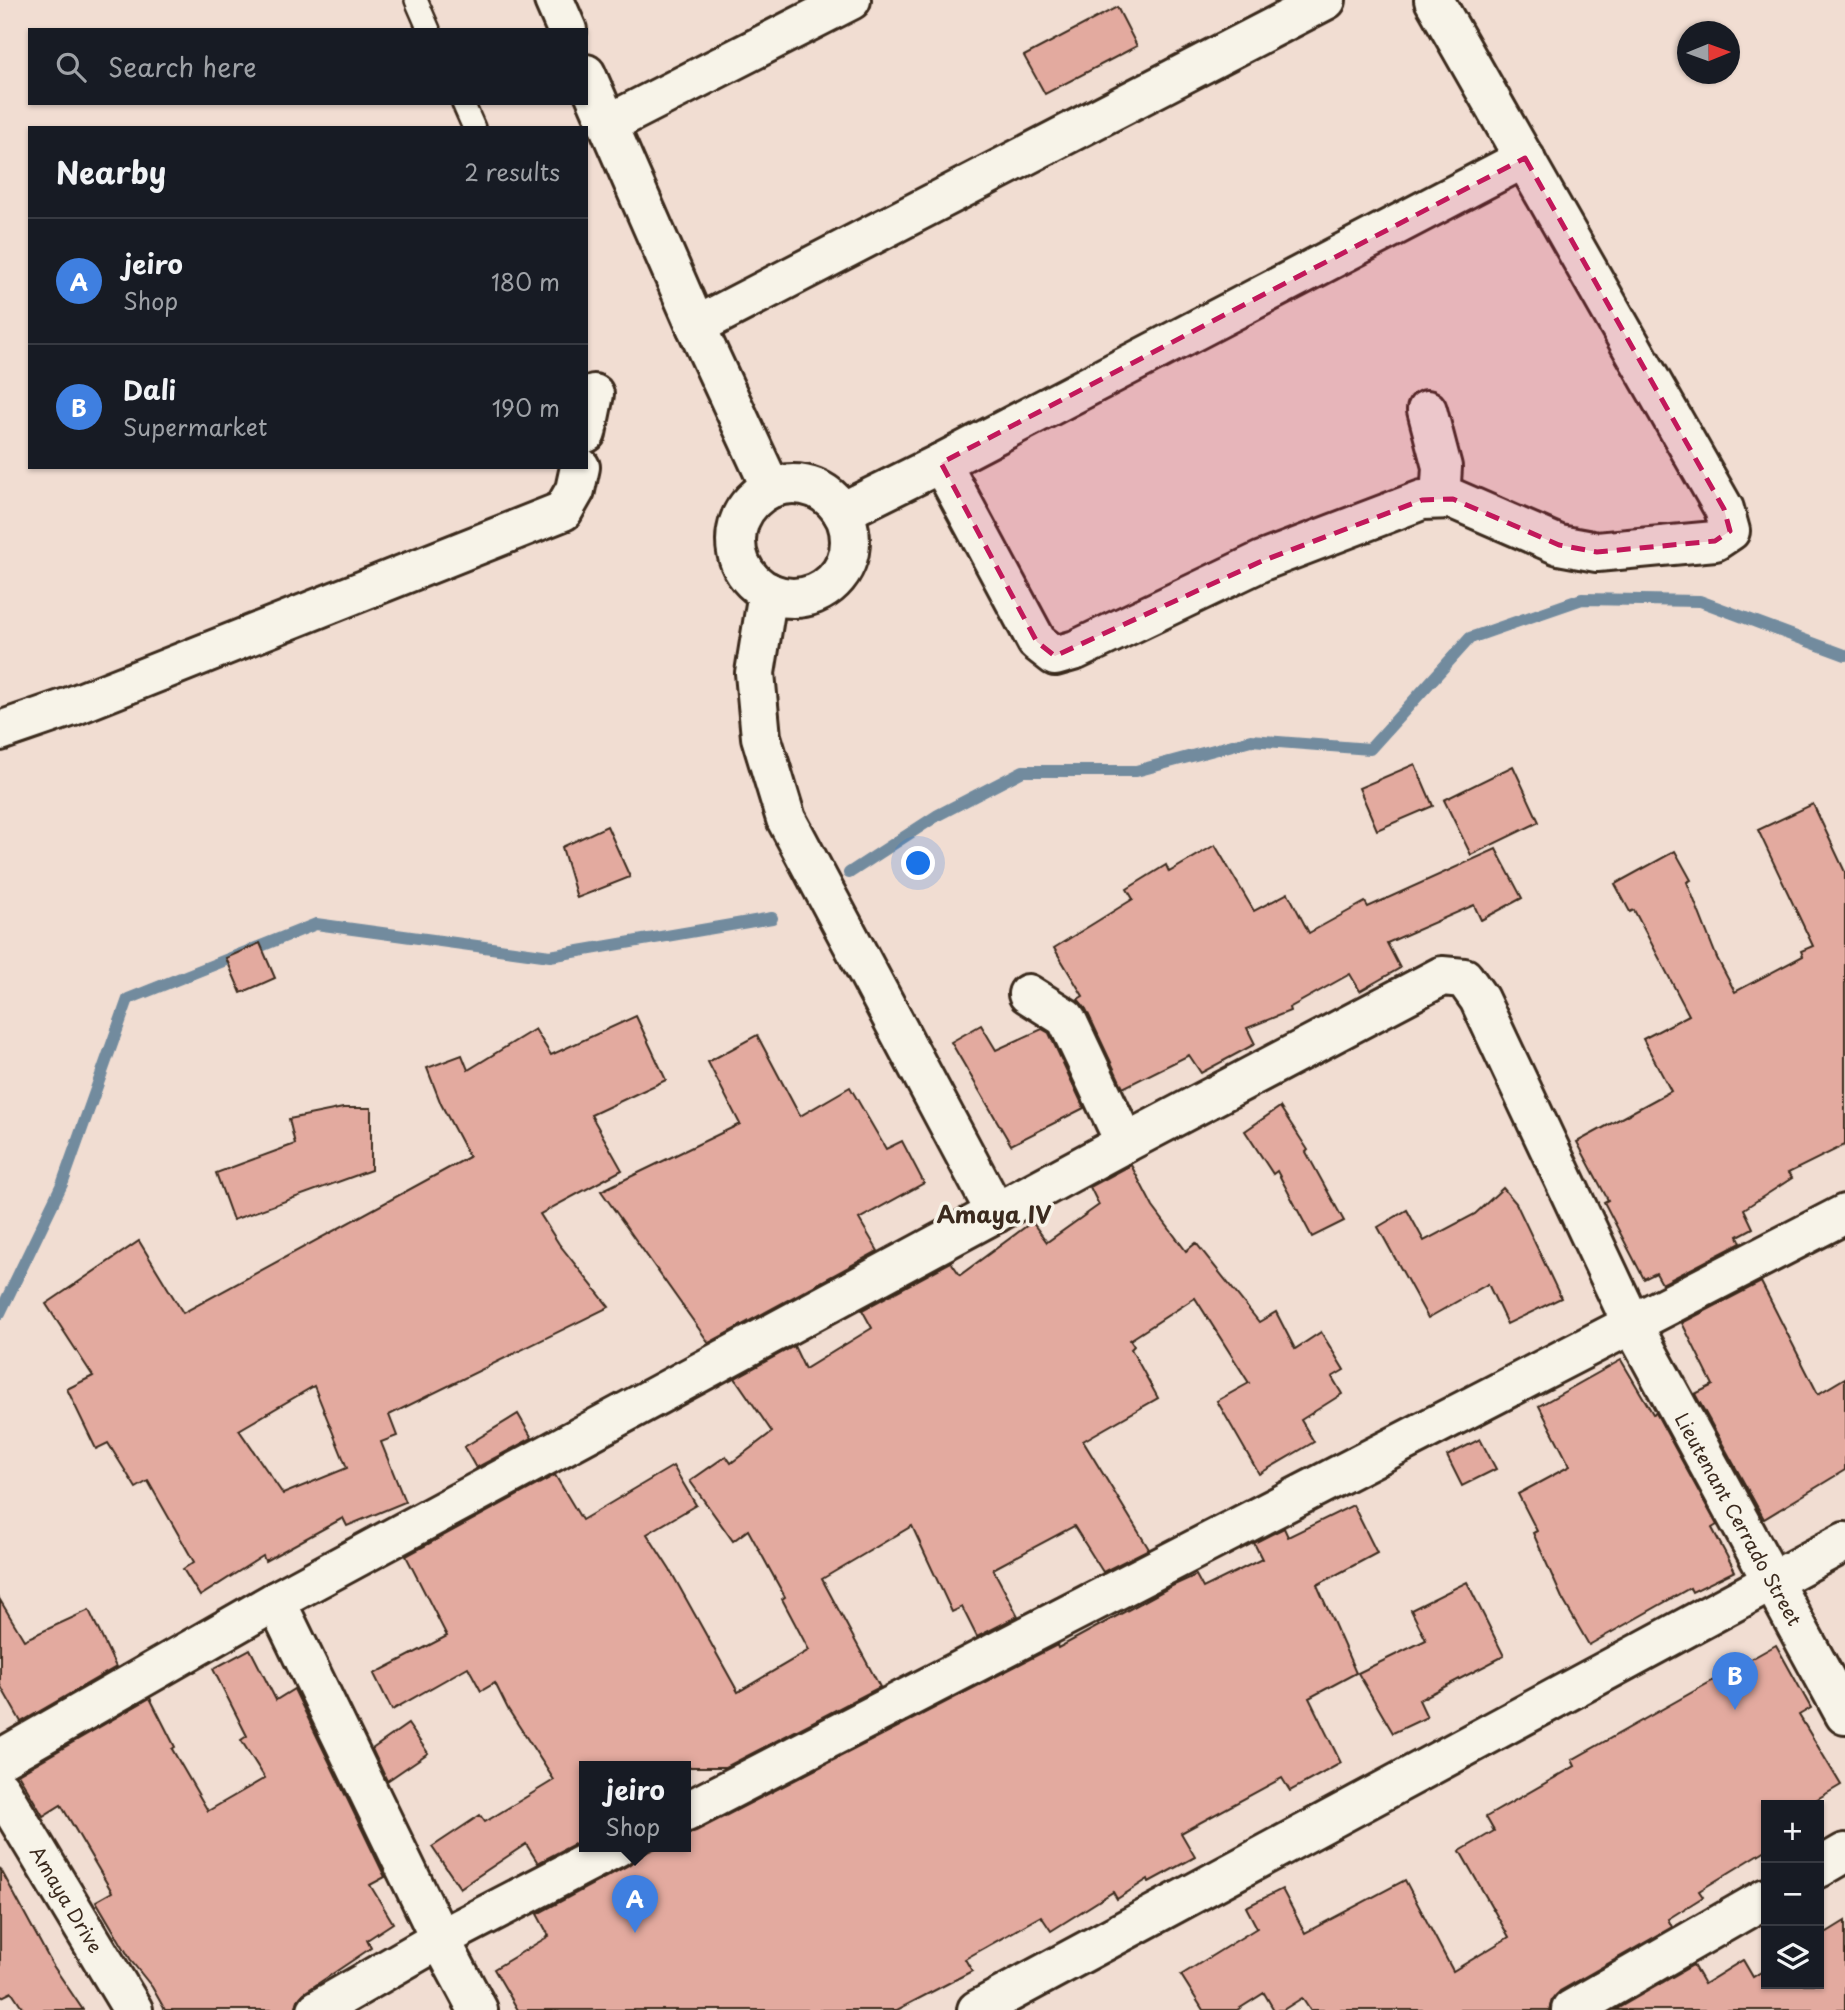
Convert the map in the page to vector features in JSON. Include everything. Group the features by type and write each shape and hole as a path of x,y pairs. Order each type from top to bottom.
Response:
{"street":[{"path":"554,0 566,28"},
{"path":"608,124 851,0"},
{"path":"696,326 1326,0"},
{"path":"941,463 1037,642 1055,656 1076,650 1262,561 1422,500 1453,499 1559,545 1597,552 1715,541 1730,531 1724,509 1434,0"},
{"path":"588,79 696,326 771,488"},
{"path":"842,512 1525,158"},
{"path":"588,410 590,386"},
{"path":"1427,410 1443,467 1440,499"},
{"path":"0,731 71,707 563,511 575,490 580,469"},
{"path":"803,484 819,489 832,499 842,512 848,526 850,543 847,559 829,586 799,598 783,597 768,592 744,570 737,555 736,538 739,522 746,508 757,496 771,488 803,484"},
{"path":"768,592 755,673 761,737 786,819 996,1213"},
{"name":"Lieutenant Cerrado Street","path":"1125,1143 1442,976 1464,978 1479,999 1632,1324 1845,1715"},
{"path":"0,1759 276,1601 1125,1143 1066,1018 1028,994"},
{"path":"691,1809 1845,1214"},
{"path":"977,2010 1845,1542"},
{"path":"276,1601 440,1939 478,2010"},
{"name":"Amaya Drive","path":"0,1789 133,2010"},
{"path":"317,2010 440,1939 607,1852"},
{"path":"1824,1865 1845,1853"},
{"path":"1571,2010 1761,1901"}],"lane":[{"path":"416,0 428,28"},
{"path":"464,105 473,126"}],"highlighted area":[{"path":"1525,158 1724,509 1730,531 1715,541 1597,552 1559,545 1453,499 1422,500 1262,561 1055,656 1037,642 941,463"}],"building":[{"path":"1117,7 1137,46 1045,94 1024,56"},
{"path":"1415,764 1433,806 1377,830 1359,788"},
{"path":"1513,766 1539,822 1471,855 1444,800"},
{"path":"1813,804 1845,872 1845,1145 1788,1173 1792,1178 1744,1209 1753,1228 1738,1236 1741,1243 1662,1284 1656,1273 1644,1279 1604,1202 1608,1200 1577,1142 1671,1091 1643,1039 1689,1015 1634,910 1630,912 1615,884 1675,851 1691,880 1687,882 1717,958 1735,992 1803,956 1801,951 1813,946 1758,830"},
{"path":"607,826 630,877 577,898 562,847"},
{"path":"1215,845 1254,911 1288,893 1309,933 1365,902 1368,907 1496,849 1522,898 1481,920 1474,905 1387,943 1400,968 1360,991 1350,974 1289,1008 1290,1011 1247,1028 1255,1044 1201,1073 1189,1055 1123,1088 1086,1009 1078,999 1083,996 1054,948 1133,899 1127,889 1166,865 1169,872"},
{"path":"260,943 275,978 241,993 226,958"},
{"path":"636,1016 666,1080 591,1115 622,1170 540,1214 559,1244 609,1307 389,1415 397,1436 381,1442 405,1502 347,1526 343,1518 265,1561 263,1556 200,1596 183,1569 194,1562 148,1481 136,1488 108,1443 96,1449 67,1389 93,1376 46,1304 139,1241 183,1313 469,1157 441,1104 427,1068 462,1055 468,1070 535,1029 551,1055","holes":["314,1386 347,1468 283,1494 239,1430"]},
{"path":"981,1025 996,1050 1042,1029 1049,1033 1084,1108 1011,1145 951,1042"},
{"path":"757,1035 800,1116 850,1087 886,1149 902,1141 924,1183 859,1219 878,1251 709,1343 601,1191 740,1124 708,1062"},
{"path":"1280,1107 1308,1150 1306,1152 1344,1221 1312,1237 1277,1171 1273,1174 1245,1131"},
{"path":"343,1108 371,1108 371,1170 233,1220 216,1173 295,1144 289,1119"},
{"path":"1131,1165 1153,1207 1186,1251 1196,1243 1259,1322 1276,1312 1295,1349 1321,1332 1344,1370 1332,1377 1342,1394 1301,1420 1314,1442 1259,1474 1217,1401 1249,1383 1195,1298 1130,1340 1134,1346 1131,1349 1158,1398 1083,1441 1149,1549 1103,1572 1074,1526 993,1569 1018,1616 977,1637 962,1607 952,1612 912,1526 822,1579 880,1687 726,1767 691,1767 691,1761 579,1761 579,1842 538,1863 526,1844 460,1888 432,1847 480,1815 485,1822 554,1780 508,1709 495,1683 481,1691 468,1667 392,1710 374,1674 447,1636 406,1556 555,1475 582,1520 673,1466 696,1505 647,1534 738,1692 809,1650 782,1599 785,1597 748,1530 733,1541 690,1481 726,1456 731,1463 772,1432 735,1378 794,1346 805,1369 872,1328 862,1310 951,1262 960,1275 1032,1222 1047,1242 1099,1205 1090,1187"},
{"path":"1503,1188 1516,1203 1561,1298 1507,1324 1488,1284 1428,1318 1378,1227 1407,1210 1424,1241 1475,1214"},
{"path":"1761,1282 1818,1394 1845,1378 1845,1470 1764,1519 1695,1394 1713,1385 1682,1323"},
{"path":"1621,1360 1653,1414 1656,1413 1717,1525 1712,1528 1735,1571 1692,1592 1690,1588 1589,1645 1562,1598 1533,1533 1537,1531 1518,1494 1570,1466 1539,1406"},
{"path":"518,1414 532,1438 476,1468 464,1447"},
{"path":"1480,1439 1496,1469 1462,1486 1447,1456"},
{"path":"1353,1505 1377,1553 1317,1585 1356,1673 1309,1698 1341,1763 1290,1791 1282,1778 1181,1833 1195,1857 1149,1882 1148,1879 1117,1899 1113,1892 1051,1931 1041,1916 965,1959 972,1971 897,2010 518,2010 494,1969 549,1936 537,1914 627,1866 648,1852 691,1852 691,1832 1057,1645 1058,1648 1172,1586 1196,1575 1203,1588 1262,1559 1254,1543 1284,1528 1288,1537"},
{"path":"1467,1582 1504,1656 1419,1700 1427,1717 1393,1733 1358,1673 1426,1640 1411,1610"},
{"path":"0,1600 24,1640 89,1610 116,1667 21,1722 0,1685"},
{"path":"1776,1645 1811,1708 1799,1715 1841,1785 1816,1800 1761,1800 1761,1853 1699,1891 1703,1897 1668,1919 1672,1927 1560,1991 1552,2000 1549,2010 1310,2010 1302,1998 1283,2010 1274,2010 1264,1993 1237,2010 1203,2010 1181,1975 1257,1928 1246,1907 1282,1889 1305,1933 1405,1880 1453,1971 1509,1937 1460,1851 1494,1831 1486,1817 1575,1766 1572,1760"},
{"path":"250,1649 276,1700 294,1689 385,1877 370,1885 393,1923 367,1940 371,1948 304,1993 295,2010 165,2010 152,1987 132,1962 96,1901 112,1892 61,1805 43,1816 18,1774 150,1698 175,1747 172,1749 208,1811 265,1778 241,1740 247,1736 213,1669"},
{"path":"408,1724 428,1753 387,1781 372,1749"},
{"path":"0,1868 52,1964 83,2010 24,2010 12,1992 0,1998"},
{"path":"1845,1921 1845,2010 1615,2010 1693,1965 1704,1984 1743,1960 1753,1977 1761,1972 1761,1989 1824,1989 1824,1934"}],"waterway":[{"path":"849,873 938,815 1023,771 1136,771 1251,740 1370,749 1470,638 1582,599 1700,601 1845,655"},
{"path":"0,1313 63,1182 128,999 316,924 550,956 772,918"}],"place":[{"name":"Dali","path":"1735,1710"},
{"name":"jeiro","path":"635,1933"}],"district":[{"name":"Amaya IV","path":"994,1213"}]}
